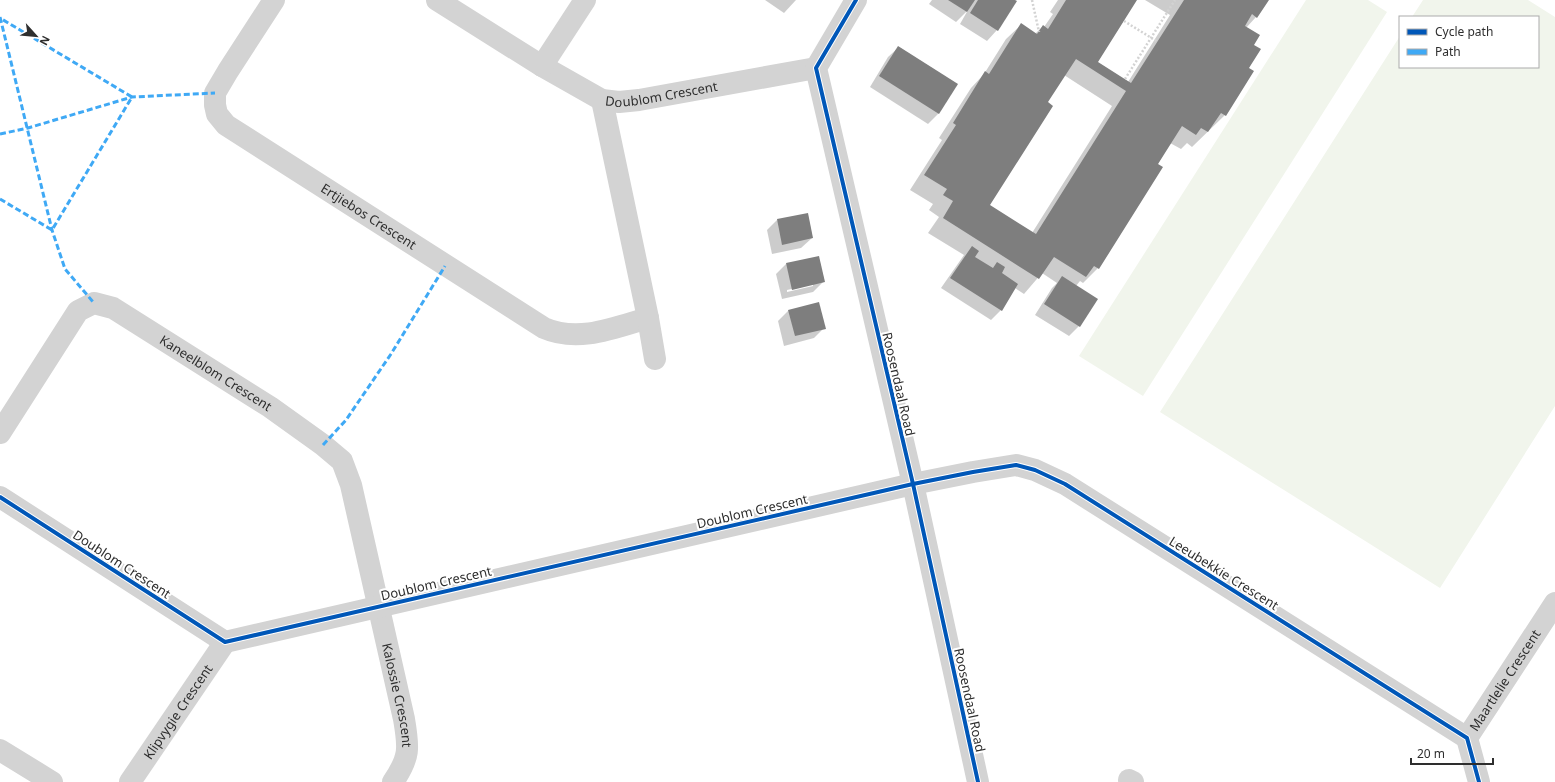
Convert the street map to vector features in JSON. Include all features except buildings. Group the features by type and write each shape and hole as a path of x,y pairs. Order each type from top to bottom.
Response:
{"street":[{"name":"Ertjiebos Crescent","path":"274,0 215,93 214,105 217,114 226,125 544,328 555,333 582,335 614,328 648,318"},
{"name":"Doublom Crescent","path":"437,0 542,66 602,100 619,102 638,100 816,68"},
{"path":"542,66 585,0"},
{"path":"816,68 856,0"},
{"name":"Roosendaal Road","path":"816,68 913,484 978,782"},
{"path":"602,100 648,318 654,359"},
{"name":"Kaneelblom Crescent","path":"0,433 78,311 94,303 113,308 270,407 323,445 342,462 351,484 378,606"},
{"name":"Leeubekkie Crescent","path":"913,484 1016,465 1050,476 1072,488 1467,738"},
{"name":"Doublom Crescent","path":"0,497 226,642 913,484"},
{"name":"Maartlelie Crescent","path":"1467,738 1555,603"},
{"name":"Kalossie Crescent","path":"378,606 404,719 408,749 404,765 394,782"},
{"name":"Klipvygie Crescent","path":"130,782 226,642"},
{"path":"1467,738 1479,782"},
{"path":"0,750 52,782"}],"path":[{"path":"1032,0 1039,32"},
{"path":"1125,79 1175,0"},
{"path":"1124,21 1158,42"}],"shaded area":[{"path":"1306,0 1368,0 1387,12 1143,396 1079,356"},
{"path":"1423,0 1528,0 1555,17 1555,406 1440,588 1160,412 1399,38 1399,68 1539,68 1539,16 1413,16"}],"marked path":[{"path":"0,17 52,230 65,269 94,303"},
{"path":"0,18 132,97 52,230 0,199"},
{"path":"0,134 28,128 132,97 215,93"},
{"path":"323,445 346,420 391,354 445,266"}],"cycle path":[{"path":"856,0 816,68 913,484 978,782"},
{"path":"0,497 225,642 913,484 1016,465 1035,470 1065,484 1467,738 1479,782"}]}
